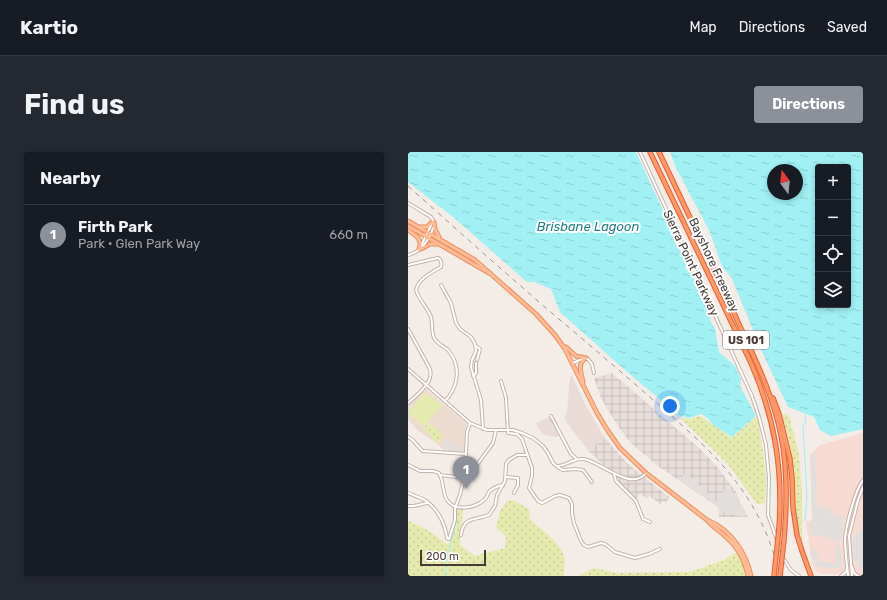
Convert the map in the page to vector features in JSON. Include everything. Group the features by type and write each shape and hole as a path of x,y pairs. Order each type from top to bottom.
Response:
{"highway":[{"name":"Bayshore Freeway","path":"650,152 751,363 765,399 773,427 778,460 780,488 779,528 774,576"},
{"name":"Bayshore Freeway","path":"659,152 765,381 776,413 784,455 787,494 780,576"},
{"path":"765,381 775,403 784,432 791,469 793,508 796,527 802,551 811,576"}],"main road":[{"path":"408,221 440,238 481,264 490,274 536,314 561,342 576,356 586,358"},
{"path":"418,226 425,228 433,222 436,232 440,238"},
{"path":"408,226 490,274"},
{"path":"408,230 420,240 420,249"},
{"path":"420,249 430,244 439,244"},
{"path":"561,342 573,363 597,413 611,435 624,451 646,473 725,532 737,543 745,557 749,576"},
{"path":"584,387 580,366 581,362 586,358"}],"street":[{"name":"Sierra Point Parkway","path":"640,152 752,396 762,429 768,461 769,478 767,508 769,520 786,564 799,576"},
{"path":"408,203 430,216 433,222 420,249 416,253 408,255"},
{"path":"408,265 438,258 441,266 426,276 417,286 416,290 432,318 435,340 449,351 455,363 457,374 455,386 451,395 445,401"},
{"path":"441,285 452,303 456,324 471,337 476,346 480,349 476,373 473,376"},
{"path":"408,329 430,369 431,377 426,385 408,403"},
{"path":"476,346 476,351 472,362 472,370 481,400 483,429"},
{"path":"573,363 582,358 586,358 591,362 594,373"},
{"path":"408,369 470,423 483,429 517,431 534,439 546,450 553,464 562,470 583,470 592,482"},
{"path":"501,381 506,398 508,433 520,436 532,466 529,488 540,503 560,495 569,498 572,504 574,523 584,545 588,547 601,543 605,544 615,552 635,558 660,549"},
{"path":"551,416 571,454 577,459"},
{"path":"408,493 422,499 440,516 447,538 449,539 455,520 455,507 460,495 465,473 468,430 470,423"},
{"path":"465,473 471,473 476,468 494,442 496,430"},
{"path":"408,437 423,451 466,454"},
{"path":"461,535 463,527 472,519 489,515 495,506 496,495 503,485 506,477 506,464 509,460 518,455 527,455"},
{"path":"556,466 560,466 577,459 590,461 614,474 636,479 643,477 646,473"},
{"path":"408,465 420,471 436,472 440,476 445,496 455,507 463,508 481,502 486,498 491,490 503,485"},
{"path":"614,474 616,481 636,501 643,519 650,522"},
{"path":"440,476 464,478"},
{"path":"506,477 518,478 518,485 514,493"},
{"path":"842,576 846,571 846,531 857,490 863,480"},
{"path":"852,576 849,536 858,500 863,487"},
{"path":"408,506 427,503"},
{"path":"846,559 848,576"},
{"path":"851,563 854,573 858,576"}],"shaded area":[{"path":"612,373 699,448 719,469 736,492 748,517 719,517 718,507 658,466 631,443 617,425 601,398 594,378"},
{"path":"572,376 585,404 605,438 588,450 564,417 567,412 570,377"},
{"path":"426,389 466,423 464,453 445,452 440,446 416,429 408,419 408,406"},
{"path":"550,417 560,435 556,437 542,434 536,423"},
{"path":"863,433 863,575 821,574 816,571 812,563 806,522 812,520 810,455 820,445"},
{"path":"605,438 628,464 669,497 666,503 662,501 660,504 649,496 647,499 640,494 636,499 618,483 616,478 617,474 607,469 588,450"},
{"path":"448,439 464,452 445,451 443,443 444,440"},
{"path":"816,454 817,505 831,509 831,514 821,517 835,514 845,517 842,522 843,524 839,542 842,566 839,568 817,567 810,554 814,548 820,562 837,563 834,550 837,550 836,542 823,535 812,537 809,526 812,520 815,519 812,517 810,455"},
{"path":"686,473 715,499 715,501 720,498 719,496 726,488 728,490 730,488 744,509 746,515 742,517 721,512 716,505 679,480"},
{"path":"863,529 863,571 854,560 853,540 854,535"}],"green space":[{"path":"425,393 443,405 425,425 421,425 409,413 409,411"},
{"path":"787,414 790,419 799,455 802,491 802,545 796,520 793,462 782,415"},
{"path":"700,416 732,438 757,416 763,448 766,481 765,503 757,504 727,463 680,418 690,419"},
{"path":"429,423 443,436 438,444 424,429"},
{"path":"513,500 529,509 530,519 551,537 560,548 565,560 564,576 408,576 408,521 424,528 448,545 454,527 456,508 463,509 460,545 475,556 505,548 506,536 496,528 500,511 507,501"},
{"path":"737,552 743,565 745,576 579,576 594,568 616,573 689,572 724,560"}],"water":[{"name":"Brisbane Lagoon","path":"408,152 636,152 674,234 674,241 687,261 685,269 696,280 698,295 704,297 710,313 710,320 715,329 719,352 735,366 741,379 740,386 756,416 732,437 713,425 709,419 701,414 689,418 680,416 626,371 560,312 551,289 534,282 527,282 453,217 408,182"},
{"path":"670,152 863,152 863,429 831,436 820,430 814,417 788,407 763,354 732,279 722,266 709,230 676,168"}],"waterway":[{"path":"805,521 807,497 803,426 805,423 806,414"},
{"path":"445,576 446,560 455,527 456,509"}],"railway":[{"path":"408,186 674,419 714,457 732,476 747,497 760,520 771,546 780,576"}],"place":[{"name":"Firth Park","path":"466,489"}]}
